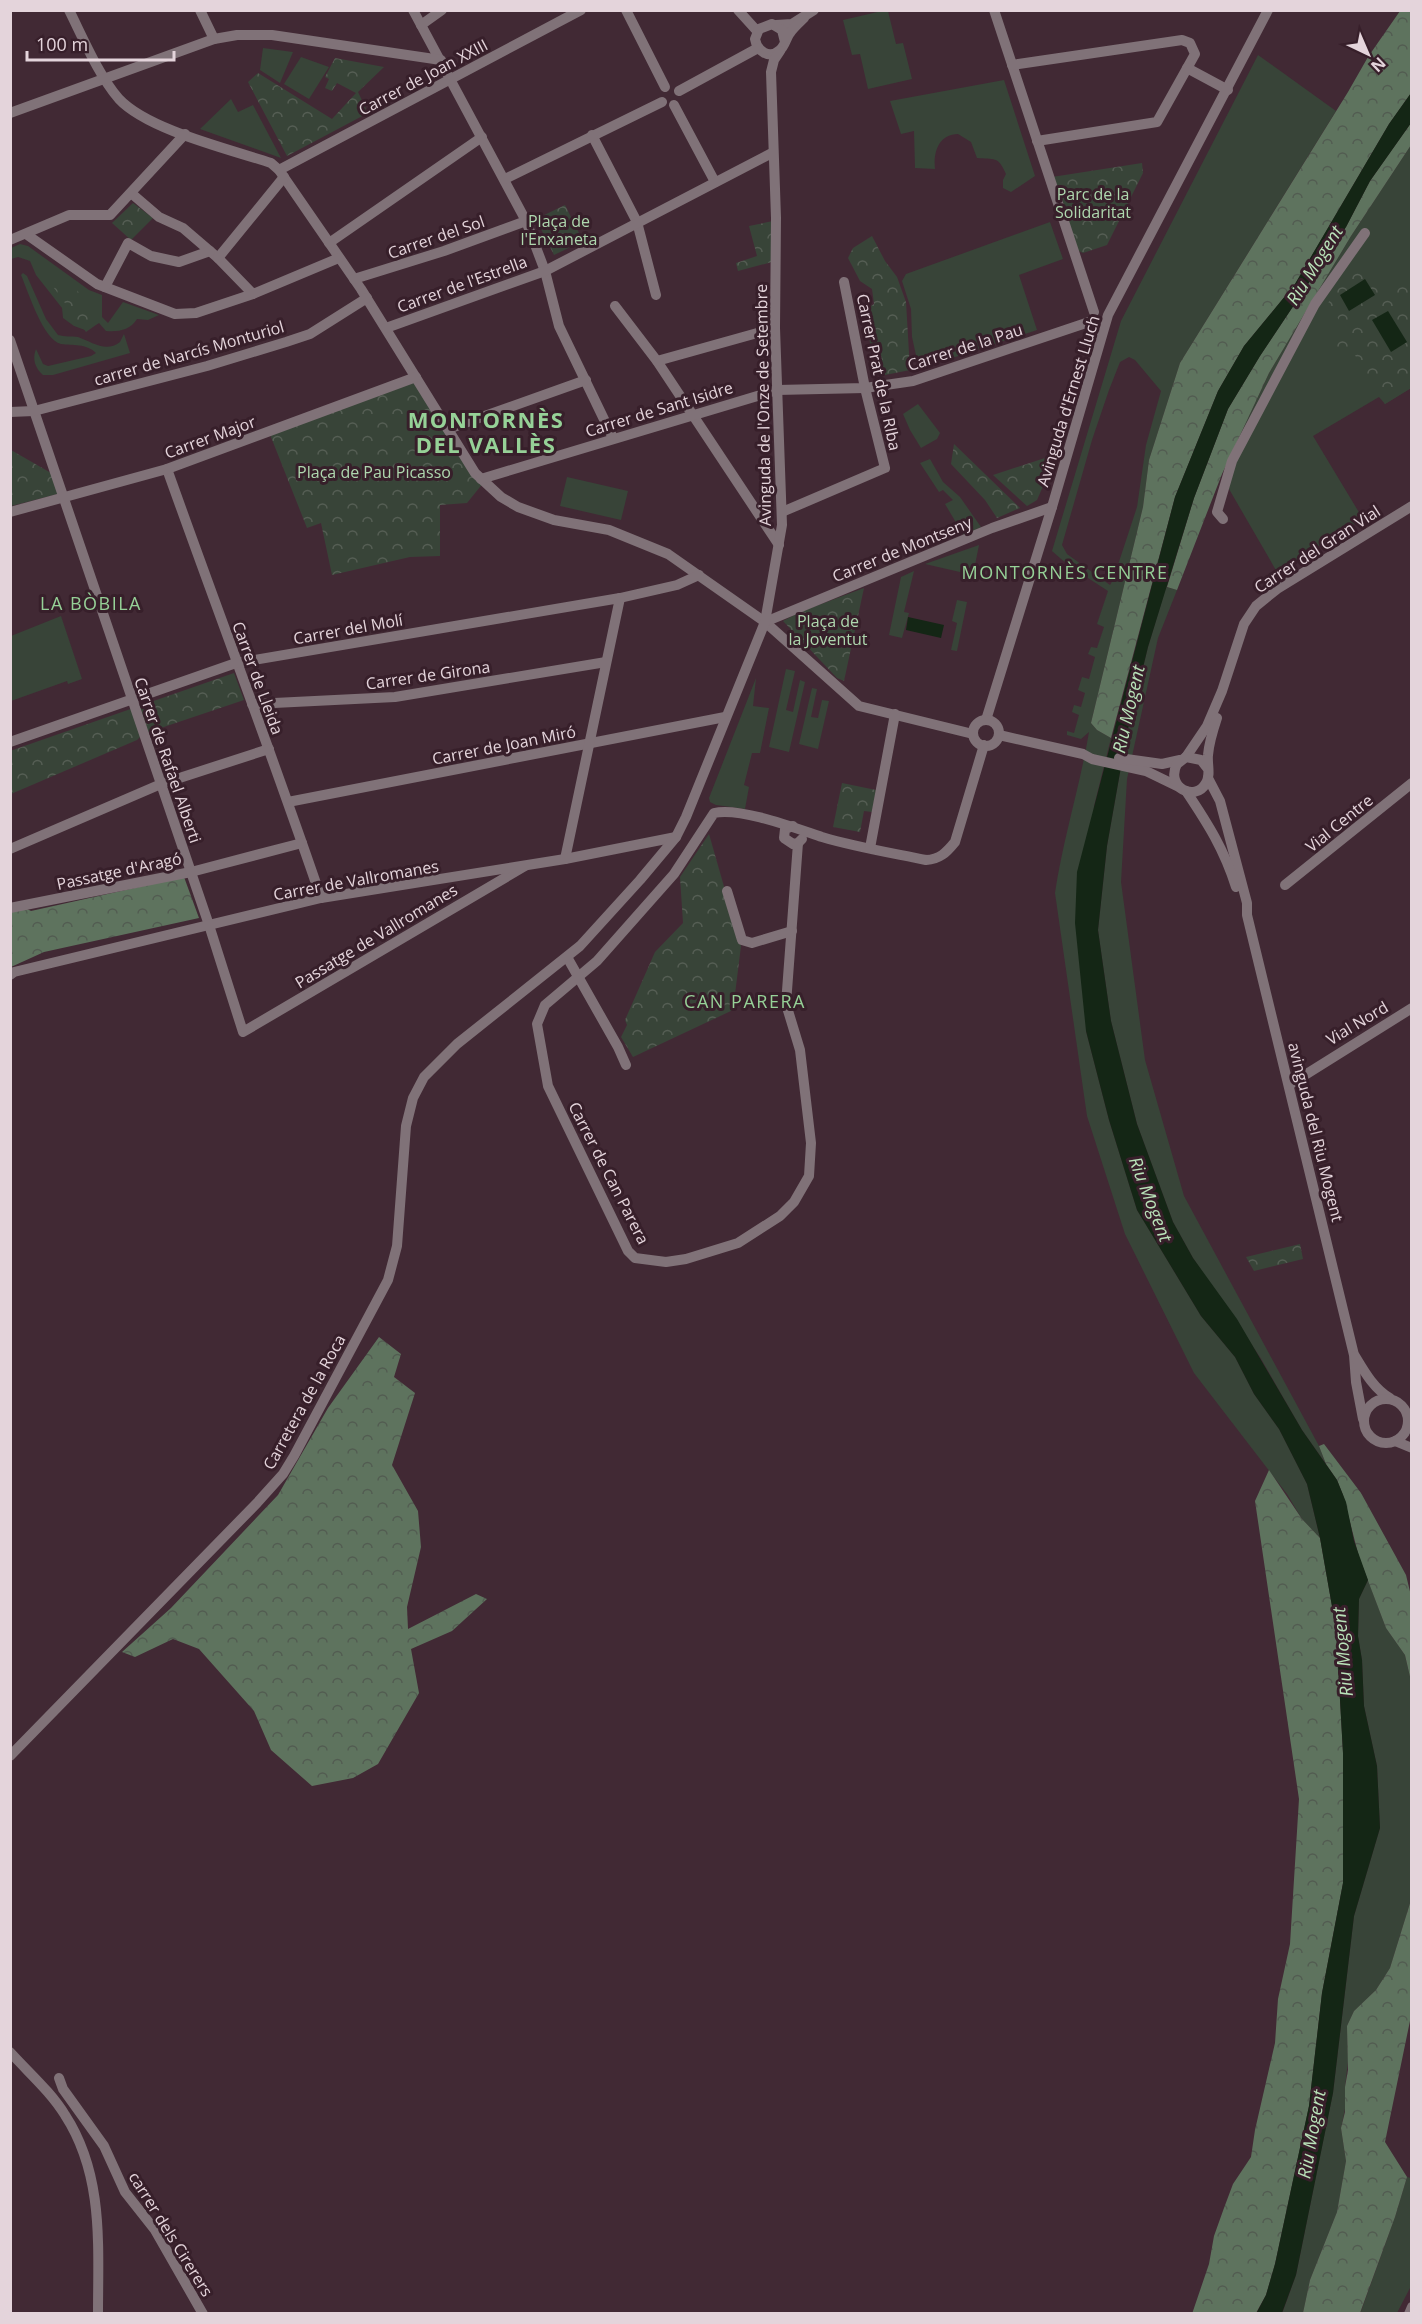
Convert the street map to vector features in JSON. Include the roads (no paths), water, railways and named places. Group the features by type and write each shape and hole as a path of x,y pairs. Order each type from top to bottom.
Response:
{"street":[{"path":"69,10 106,79 120,99 134,112 146,120 271,163 281,174 367,298 475,473 501,497 518,507 554,520 609,530 668,554 765,622 859,706 974,734"},
{"path":"200,10 214,39"},
{"path":"413,10 452,79 526,221 545,271 559,326 613,438"},
{"path":"421,25 442,10"},
{"name":"Carrer de Joan XXIII","path":"281,174 581,10"},
{"path":"626,10 665,87"},
{"path":"738,10 757,32"},
{"path":"994,10 1091,317 1090,327 1102,332"},
{"name":"Avinguda d'Ernest Lluch","path":"986,720 1108,315 1268,10"},
{"path":"771,72 755,39 757,32 767,24 792,24 808,15"},
{"path":"771,72 774,60 782,47 808,15"},
{"path":"679,91 761,51 773,54 782,47 783,33 776,25"},
{"path":"10,112 214,39 237,35 272,35 441,60"},
{"path":"1012,65 1182,40 1190,43 1195,54 1157,122 1037,141"},
{"path":"1186,68 1228,90"},
{"name":"Avinguda de l'Onze de Setembre","path":"424,1077 458,1044 580,946 676,837 765,622 779,545 782,512 775,328 776,218 771,72"},
{"path":"674,105 666,105 662,102 660,93 665,87 671,86 679,91"},
{"path":"674,105 679,99 679,91"},
{"path":"505,179 662,102"},
{"path":"674,105 715,182"},
{"path":"10,240 69,215 110,215 185,134"},
{"path":"592,135 637,222 656,295"},
{"path":"329,243 482,137"},
{"name":"Carrer de l'Estrella","path":"386,328 545,271 772,153"},
{"path":"105,286 128,243 151,256 179,262 214,255 281,174"},
{"path":"131,193 159,217 183,228 253,294"},
{"name":"Carrer del Sol","path":"354,279 444,251 526,221"},
{"path":"1222,519 1217,512 1232,461 1315,304 1365,233"},
{"path":"26,234 97,284 175,314 196,314 253,294 339,258"},
{"name":"Carrer Prat de la RIba","path":"782,512 885,468 865,388 844,282"},
{"name":"carrer de Narcís Monturiol","path":"10,412 34,411 207,366 286,342 310,334 367,298"},
{"path":"615,306 657,361 779,545"},
{"path":"1091,317 1108,315"},
{"name":"Carrer de la Pau","path":"777,390 865,388 913,381 1091,317"},
{"path":"657,361 775,328"},
{"name":"Carrer de Rafael Alberti","path":"10,340 243,1032"},
{"name":"Carrer Major","path":"10,512 167,470 416,377"},
{"path":"448,429 586,380"},
{"name":"Carrer de Sant Isidre","path":"481,479 777,390"},
{"name":"Carrer de Lleida","path":"167,470 321,898"},
{"name":"Carrer del Gran Vial","path":"1208,773 1208,753 1222,692 1244,624 1264,598 1412,506"},
{"name":"Carrer de Montseny","path":"765,622 992,528 1052,507"},
{"name":"Carrer del Molí","path":"10,742 236,663 620,598 677,585 699,575"},
{"path":"565,859 620,598"},
{"name":"Carrer de Girona","path":"252,704 395,697 606,662"},
{"name":"Carrer del Gran Vial","path":"1183,759 1207,726 1222,692"},
{"path":"870,848 895,714"},
{"name":"Carrer de Joan Miró","path":"288,802 725,717"},
{"path":"986,720 996,724 999,735 995,742 984,746 977,742 974,734 977,724 986,720"},
{"path":"999,735 1083,754 1094,752 1147,767 1182,789 1194,792 1202,788 1208,773 1201,760 1183,759 1147,767"},
{"path":"799,834 823,837 926,860 937,859 947,853 955,842 984,746"},
{"path":"10,849 160,784 268,749"},
{"path":"1182,789 1173,773 1183,759"},
{"name":"avinguda del Riu Mogent","path":"1208,773 1222,806 1247,903 1247,915"},
{"name":"Vial Centre","path":"1285,885 1412,783"},
{"name":"avinguda del Riu Mogent","path":"1182,789 1203,816 1220,844 1247,915 1354,1355 1358,1400 1363,1419"},
{"path":"1203,816 1213,820 1220,814 1222,806"},
{"name":"Carrer de Can Parera","path":"724,811 774,822 799,834 786,1004 800,1050 811,1143 809,1176 794,1202 780,1216 738,1243 686,1259 647,1261 635,1258 628,1251 548,1086 537,1024 545,1005 597,961 674,874 714,813 724,811"},
{"name":"Carrer de Vallromanes","path":"10,975 14,972 321,898 525,866 676,837"},
{"name":"Passatge d'Aragó","path":"10,908 191,872 302,843"},
{"name":"Passatge de Vallromanes","path":"243,1032 525,866"},
{"path":"727,891 742,940 753,943 792,931"},
{"path":"567,957 579,975 626,1065"},
{"name":"Vial Nord","path":"1289,1085 1412,1008"},
{"name":"Carretera de la Roca","path":"10,1756 257,1503 283,1474 294,1456 388,1280 397,1246 406,1126 413,1098 424,1077"},
{"name":"avinguda del Riu Mogent","path":"1354,1355 1371,1380 1383,1394 1390,1398"},
{"path":"1381,1398 1390,1398 1408,1409 1409,1430 1395,1441 1387,1443 1375,1440 1366,1431 1363,1419 1366,1410 1381,1398"},
{"path":"1395,1441 1412,1448"},
{"path":"10,2052 66,2115 83,2149 97,2206 98,2313"},
{"name":"carrer dels Cirerers","path":"58,2078 63,2089 104,2146 125,2193 155,2230 203,2313"},
{"path":"1408,2313 1412,2307"}],"water":[{"name":"Riu Mogent","path":"1411,93 1411,123 1370,181 1346,227 1260,356 1228,409 1194,498 1148,647 1127,733 1107,846 1098,930 1111,1021 1137,1124 1173,1222 1193,1258 1237,1319 1302,1430 1337,1480 1346,1502 1354,1541 1368,1580 1359,1599 1358,1636 1362,1660 1364,1706 1377,1766 1380,1828 1354,1916 1333,2093 1296,2275 1282,2313 1256,2314 1266,2295 1275,2264 1309,2106 1322,1993 1343,1883 1343,1753 1336,1629 1320,1538 1307,1484 1279,1429 1254,1394 1235,1357 1201,1316 1137,1210 1109,1120 1086,1031 1075,923 1077,872 1175,497 1218,391 1244,346 1295,284 1389,124"},
{"path":"1365,279 1375,295 1349,311 1340,295"},
{"path":"1388,311 1407,342 1391,352 1372,320"},
{"path":"908,617 944,625 941,638 906,630"}],"district":[{"name":"MONTORNÈS DEL VALLÈS","path":"486,432"},
{"name":"MONTORNÈS CENTRE","path":"1065,572"},
{"name":"LA BÒBILA","path":"91,603"},
{"name":"CAN PARERA","path":"745,1001"}],"park label":[{"name":"Parc de la Solidaritat","path":"1093,203"},
{"name":"Plaça de l'Enxaneta","path":"559,230"},
{"name":"Plaça de Pau Picasso","path":"374,472"},
{"name":"Plaça de la Joventut","path":"828,630"}]}
